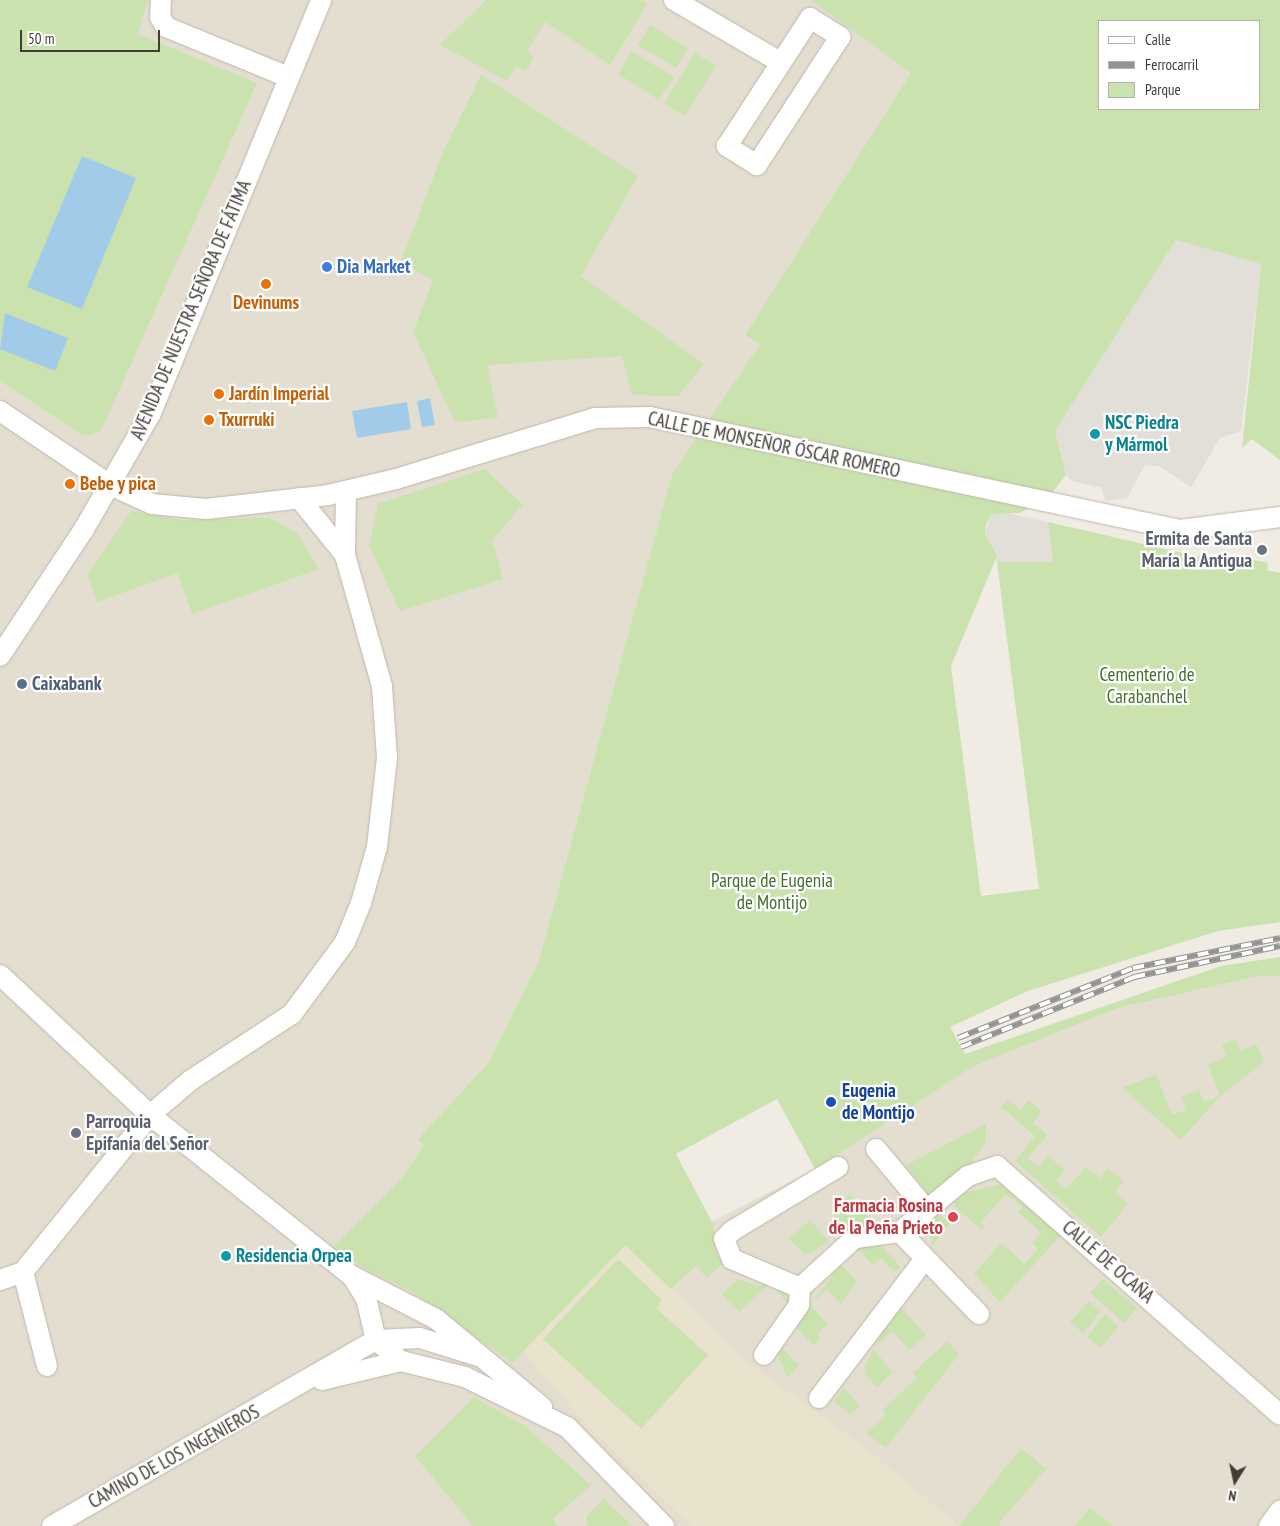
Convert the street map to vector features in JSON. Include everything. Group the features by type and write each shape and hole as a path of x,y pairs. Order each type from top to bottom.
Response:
{"street":[{"path":"161,0 160,17 166,27 288,77"},
{"name":"AVENIDA DE NUESTRA SEÑORA DE FÁTIMA","path":"0,656 110,485 151,413 321,0"},
{"path":"674,0 780,62"},
{"path":"810,18 840,37 757,165 727,146 780,62 810,18"},
{"name":"CALLE DE MONSEÑOR ÓSCAR ROMERO","path":"0,411 110,485 152,504 206,509 346,491 595,418 650,417 1180,530 1280,517"},
{"path":"0,1280 23,1272 150,1115 191,1080 292,1014 344,942 361,903 377,847 388,758 382,686 345,555 346,491"},
{"path":"300,498 345,555"},
{"path":"0,975 150,1115 352,1276 436,1319 478,1356 567,1427 664,1526"},
{"path":"876,1149 926,1209"},
{"name":"CALLE DE OCAÑA","path":"900,1232 968,1176 997,1166 1280,1415"},
{"path":"800,1288 732,1259 724,1239 838,1167"},
{"path":"764,1355 799,1305 800,1288 855,1238 900,1232 924,1260 979,1314"},
{"path":"819,1398 924,1260"},
{"path":"23,1272 47,1366"},
{"path":"352,1276 366,1298 376,1340 401,1361 466,1378 567,1427"},
{"name":"CAMINO DE LOS INGENIEROS","path":"52,1526 296,1388 376,1340 420,1338 478,1356"},
{"name":"CAMINO DE LOS INGENIEROS","path":"296,1388 401,1361"},
{"path":"1269,1526 1280,1512"}],"shaded area":[{"path":"0,0 959,0 745,335 760,344 672,474 539,960 458,1122 628,1236 705,1225 815,1169 904,1102 972,1067 1118,1008 1259,976 1280,976 1280,1526 0,1526"},
{"path":"1176,240 1261,264 1241,431 1220,438 1191,487 1159,466 1145,465 1127,498 1105,501 1102,488 1072,481 1066,475 1055,431"},
{"path":"1003,512 1048,522 1053,562 997,562 985,534 992,514"},
{"path":"625,1244 748,1363 869,1451 959,1526 691,1526 586,1424 523,1351"}],"green space":[{"path":"0,0 148,0 138,34 257,83 101,431 84,436 0,381"},
{"path":"486,0 642,0 647,4 610,65 545,22 527,51 534,58 526,71 516,66 507,81 440,45"},
{"name":"Parque de Eugenia de Montijo","path":"811,0 1280,0 1280,460 1252,439 1242,448 1261,264 1176,240 1055,431 1066,475 1045,502 1019,513 992,514 986,525 985,534 997,556 951,666 981,896 1039,889 997,562 1053,562 1048,522 1243,567 1246,558 1268,563 1267,570 1280,573 1280,922 1218,931 1028,991 950,1027 965,1054 1221,966 1280,957 1280,976 1259,976 1118,1008 972,1067 815,1169 777,1099 676,1154 713,1224 716,1253 724,1262 707,1278 696,1266 671,1289 625,1245 512,1363 415,1293 363,1268 334,1246 400,1180 424,1146 418,1139 487,1065 539,960 672,474 760,344 745,335 911,73"},
{"path":"650,25 688,48 676,68 638,45"},
{"path":"631,51 674,77 659,100 618,74"},
{"path":"695,53 716,66 685,116 664,103"},
{"path":"481,75 638,176 581,276 704,364 678,396 632,395 622,356 487,365 498,418 455,422 413,332 433,281 401,261 443,152"},
{"path":"485,469 523,505 492,540 503,579 400,611 369,546 378,504"},
{"path":"131,511 180,520 270,518 297,533 319,569 192,614 178,573 97,602 87,575"},
{"path":"1235,1039 1240,1051 1256,1044 1264,1062 1220,1096 1208,1064 1226,1057 1222,1045"},
{"path":"1156,1074 1172,1115 1186,1110 1181,1097 1199,1090 1204,1102 1220,1096 1181,1140 1122,1088"},
{"path":"1008,1099 1020,1110 1029,1100 1042,1112 1033,1123 1047,1135 1028,1158 1039,1167 1048,1156 1065,1170 1056,1180 1066,1189 1086,1167 1100,1178 1108,1168 1124,1181 1115,1192 1128,1204 1101,1237 1015,1161 1035,1136 1001,1107"},
{"path":"986,1124 985,1143 972,1162 951,1182 928,1194 906,1165"},
{"path":"1001,1184 1061,1235 1000,1302 974,1274 1001,1243 1025,1264 1038,1249 1032,1243 1041,1233 1018,1212 1022,1207 1006,1194 981,1222 985,1226 982,1230 954,1206 959,1194"},
{"path":"850,1194 874,1224 846,1228 831,1211"},
{"path":"934,1211 950,1223 932,1246 928,1222"},
{"path":"810,1220 830,1242 805,1255 789,1238"},
{"path":"881,1245 901,1267 894,1272 881,1258 873,1265 857,1248"},
{"path":"618,1259 662,1300 656,1308 708,1355 641,1429 543,1339"},
{"path":"841,1264 857,1281 841,1304 827,1289 810,1305"},
{"path":"739,1279 757,1286 770,1283 739,1312 722,1294"},
{"path":"1103,1279 1137,1308 1124,1323 1090,1293"},
{"path":"770,1283 792,1293 790,1306"},
{"path":"1089,1301 1101,1311 1083,1333 1070,1322"},
{"path":"897,1303 926,1335 910,1350 892,1331 874,1348"},
{"path":"810,1305 828,1324 817,1334 820,1339 814,1346 797,1329"},
{"path":"1105,1314 1118,1327 1100,1348 1087,1337"},
{"path":"947,1341 959,1354 886,1448 866,1433 886,1415 882,1411 917,1377 913,1373"},
{"path":"780,1346 799,1365 787,1377 778,1356"},
{"path":"873,1349 893,1372 877,1387 863,1372"},
{"path":"844,1388 860,1406 850,1415 834,1401"},
{"path":"474,1397 525,1426 591,1485 553,1519 558,1526 473,1526 415,1456"},
{"path":"1021,1448 1046,1469 999,1523 1001,1526 959,1526"},
{"path":"604,1499 632,1526 587,1526 587,1515"},
{"path":"1090,1508 1113,1526 1075,1526"}],"water":[{"path":"82,156 136,178 82,309 27,287"},
{"path":"5,313 68,338 55,371 0,349"},
{"path":"430,398 435,425 422,427 417,401"},
{"path":"407,402 411,429 357,438 352,411"}],"railway":[{"path":"958,1038 1133,968 1280,938"},
{"path":"961,1047 1134,977 1280,946"}],"place":[{"name":"Dia Market","path":"327,267"},
{"name":"Devinums","path":"266,284"},
{"name":"Jardín Imperial","path":"219,394"},
{"name":"Txurruki","path":"209,420"},
{"name":"NSC Piedra y Mármol","path":"1095,434"},
{"name":"Bebe y pica","path":"70,484"},
{"name":"Ermita de Santa María la Antigua","path":"1262,550"},
{"name":"Caixabank","path":"22,684"},
{"name":"Eugenia de Montijo","path":"831,1102"},
{"name":"Parroquia Epifanía del Señor","path":"76,1133"},
{"name":"Farmacia Rosina de la Peña Prieto","path":"953,1217"},
{"name":"Residencia Orpea","path":"226,1256"}],"park label":[{"name":"Cementerio de Carabanchel","path":"1147,686"}]}
